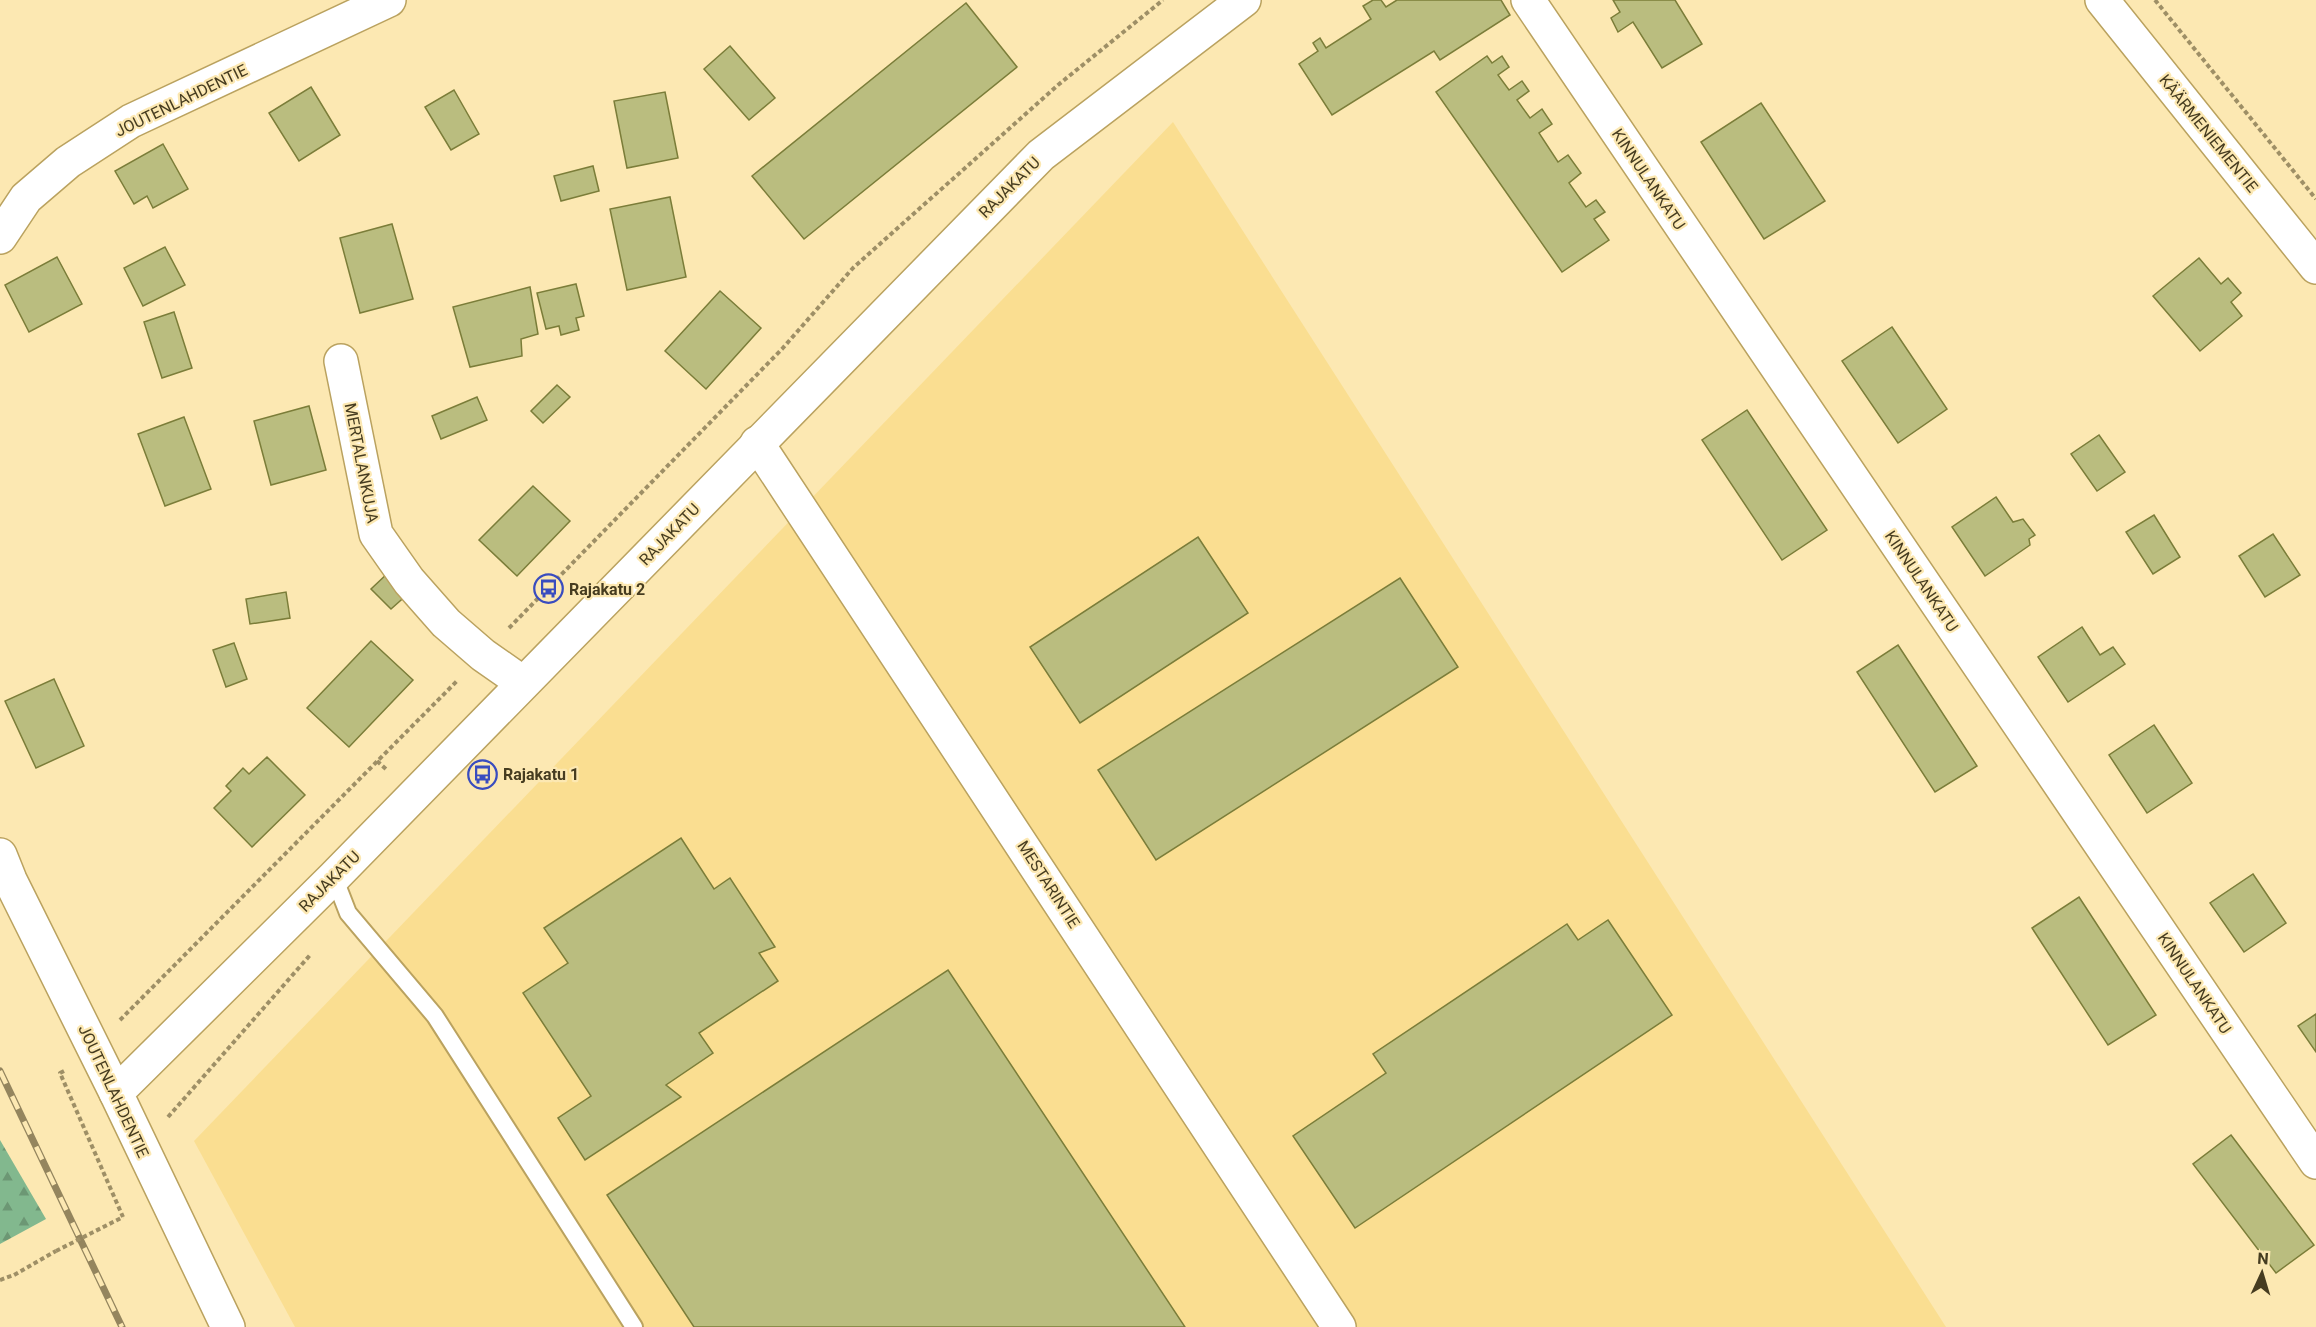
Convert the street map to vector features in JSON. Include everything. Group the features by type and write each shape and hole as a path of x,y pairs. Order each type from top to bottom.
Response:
{"street":[{"name":"JOUTENLAHDENTIE","path":"0,237 26,198 68,162 131,121 389,0"},
{"name":"RAJAKATU","path":"116,1093 334,877 1041,155 1244,0"},
{"name":"KINNULANKATU","path":"1528,0 2316,1162"},
{"name":"KÄÄRMENIEMENTIE","path":"2102,0 2316,267"},
{"name":"MERTALANKUJA","path":"341,361 376,534 409,581 446,623 483,655 523,683"},
{"name":"MESTARINTIE","path":"757,443 1340,1327"},
{"name":"JOUTENLAHDENTIE","path":"0,855 10,880 116,1093 228,1327"}],"lane":[{"path":"334,877 348,913 435,1016 634,1327"}],"path":[{"path":"0,1280 14,1275 123,1217 60,1073 79,1064 95,1050 124,1016 483,655 782,349 853,268 1058,85 1163,0"},
{"path":"2155,0 2316,199"}],"shaded area":[{"path":"1173,122 1946,1327 295,1327 194,1141"}],"green space":[{"path":"0,1140 46,1219 0,1244"}],"building":[{"path":"1373,0 1381,0 1386,7 1397,0 1501,0 1510,15 1440,60 1434,51 1332,115 1299,64 1318,51 1313,43 1320,38 1326,48 1371,19 1363,6"},
{"path":"1613,0 1675,0 1702,44 1662,68 1633,22 1618,32 1611,18 1620,12"},
{"path":"966,3 1017,67 804,239 752,176"},
{"path":"730,46 775,98 749,120 704,69"},
{"path":"1487,56 1492,63 1502,56 1509,67 1498,75 1509,90 1522,81 1529,91 1517,100 1530,118 1542,109 1552,124 1539,133 1558,162 1568,155 1581,173 1569,183 1586,207 1596,200 1605,212 1594,219 1609,240 1562,272 1436,92"},
{"path":"311,87 340,135 299,161 269,113"},
{"path":"454,90 479,134 451,150 425,107"},
{"path":"665,92 678,158 627,168 614,101"},
{"path":"1761,103 1825,201 1764,239 1701,142"},
{"path":"163,144 188,189 153,208 147,196 134,204 115,171"},
{"path":"593,166 599,191 561,201 554,176"},
{"path":"670,197 686,277 627,290 610,209"},
{"path":"392,224 413,299 360,313 340,238"},
{"path":"165,247 185,285 143,306 124,268"},
{"path":"57,257 82,304 29,332 5,285"},
{"path":"2199,258 2221,284 2228,278 2241,293 2231,302 2242,316 2200,351 2153,296"},
{"path":"576,284 584,316 576,318 579,330 561,335 559,326 546,329 537,293"},
{"path":"530,287 538,334 521,339 522,356 470,367 453,307"},
{"path":"720,291 761,328 706,389 665,351"},
{"path":"174,312 192,368 162,378 144,322"},
{"path":"1892,327 1947,409 1898,443 1842,361"},
{"path":"557,385 570,397 543,423 531,411"},
{"path":"477,397 487,420 441,439 432,416"},
{"path":"309,406 326,470 271,485 254,421"},
{"path":"1747,410 1827,530 1782,560 1702,440"},
{"path":"184,417 211,489 165,506 138,434"},
{"path":"2099,435 2125,472 2097,491 2071,454"},
{"path":"533,486 570,521 517,576 479,540"},
{"path":"1996,497 2013,522 2023,519 2035,535 2029,539 2030,545 1985,576 1952,527"},
{"path":"2154,515 2180,557 2153,574 2126,532"},
{"path":"2273,534 2300,575 2265,597 2239,556"},
{"path":"1198,537 1248,613 1080,723 1030,647"},
{"path":"390,571 409,593 391,609 371,589"},
{"path":"1400,578 1458,667 1156,860 1098,770"},
{"path":"286,592 290,618 250,624 246,599"},
{"path":"2082,627 2100,655 2113,647 2125,664 2068,702 2038,657"},
{"path":"371,641 413,680 349,747 307,708"},
{"path":"234,643 247,679 226,687 213,650"},
{"path":"1898,645 1977,766 1935,792 1857,672"},
{"path":"54,679 84,746 36,768 5,701"},
{"path":"2154,725 2192,783 2147,813 2109,755"},
{"path":"267,757 305,795 252,847 214,808 231,791 226,786 243,768 249,774"},
{"path":"681,838 714,889 730,878 775,947 759,953 778,981 699,1033 713,1053 666,1085 681,1097 585,1160 558,1118 591,1096 523,993 568,963 544,928"},
{"path":"2253,874 2286,923 2244,952 2210,903"},
{"path":"2079,897 2156,1015 2108,1045 2032,928"},
{"path":"1608,920 1672,1015 1355,1228 1293,1136 1386,1073 1373,1054 1567,924 1578,940"},
{"path":"948,970 1185,1327 694,1327 607,1195"},
{"path":"2316,1014 2316,1052 2298,1026"},
{"path":"2231,1135 2314,1245 2276,1273 2193,1164"}],"railway":[{"path":"0,1071 122,1327"}],"place":[{"name":"Rajakatu 2","path":"548,589"},
{"name":"Rajakatu 1","path":"482,774"}]}
